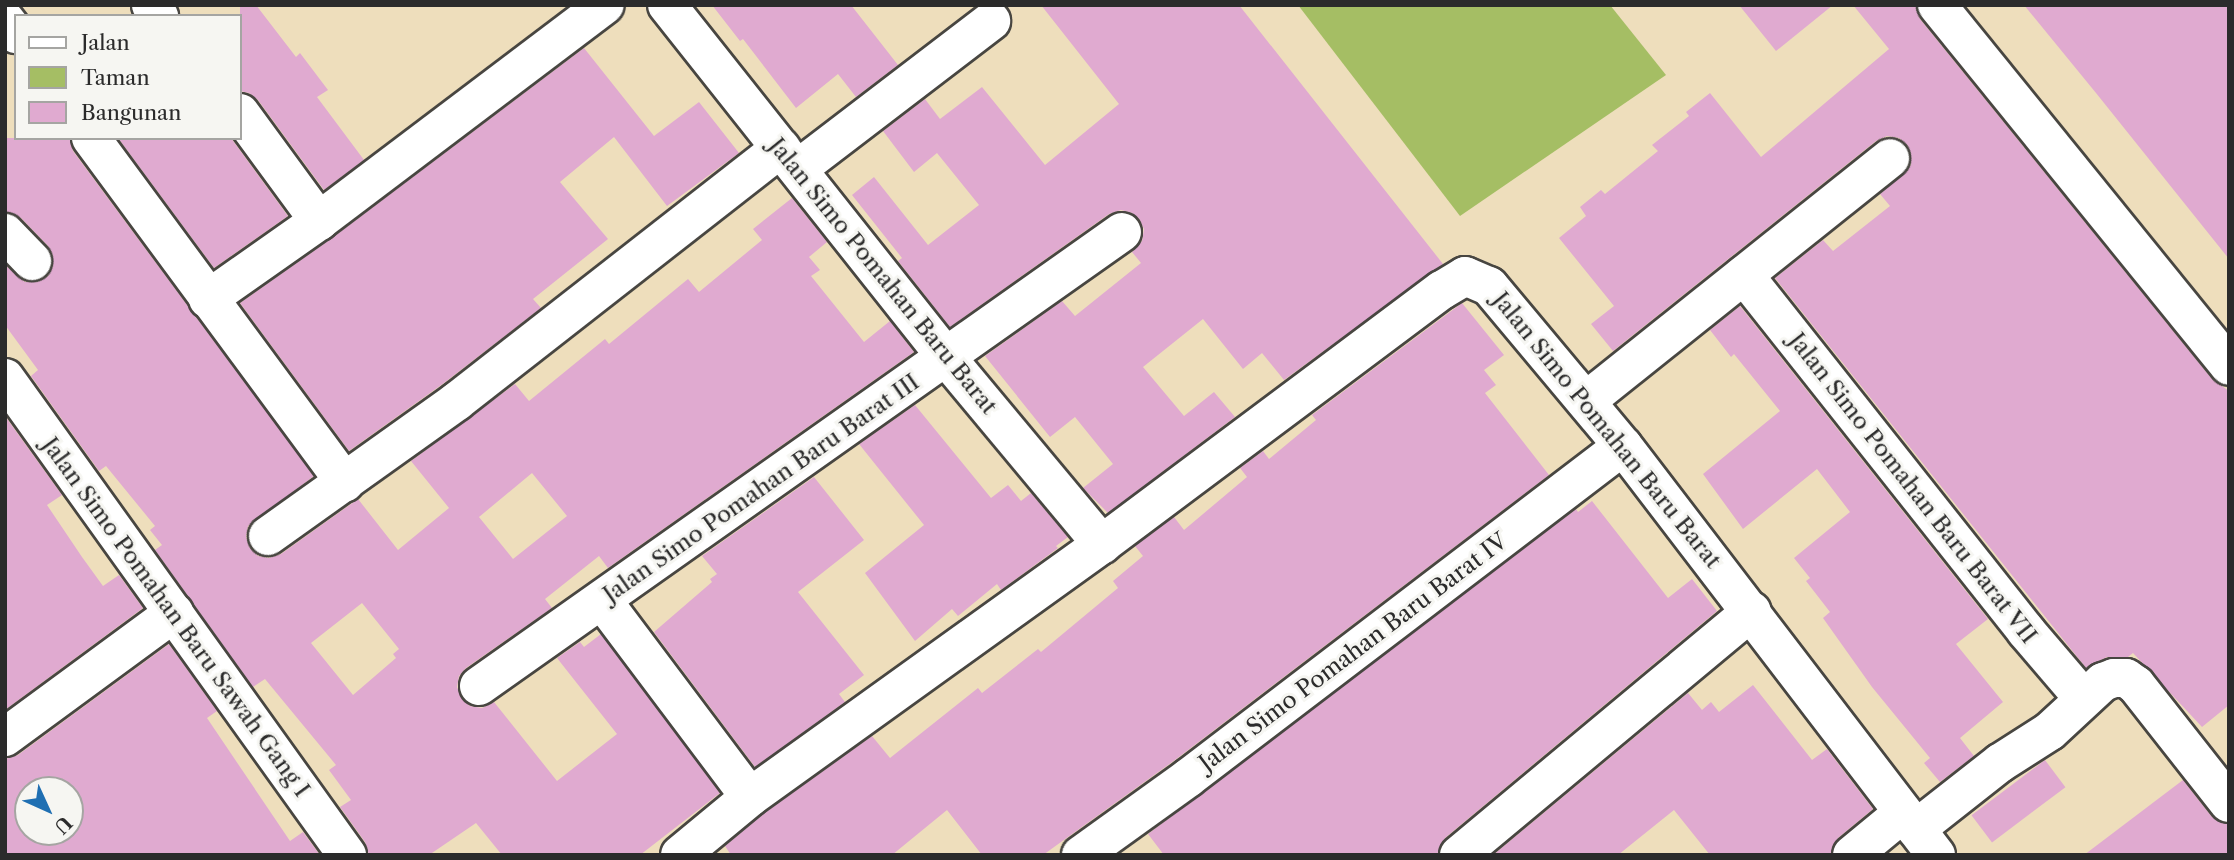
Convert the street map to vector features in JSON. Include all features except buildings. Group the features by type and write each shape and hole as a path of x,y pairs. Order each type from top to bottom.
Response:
{"street":[{"path":"208,299 319,221 605,5"},
{"name":"Jalan Simo Pomahan Baru Barat","path":"667,5 947,357 1102,544"},
{"path":"1937,5 2229,365"},
{"path":"268,536 790,158 991,20"},
{"path":"242,116 319,221"},
{"path":"92,140 345,482"},
{"path":"1586,401 1890,158"},
{"name":"Jalan Simo Pomahan Baru Barat III","path":"479,686 1122,232"},
{"path":"5,233 32,261"},
{"name":"Jalan Simo Pomahan Baru Barat VII","path":"1744,275 2026,631 2084,699"},
{"name":"Jalan Simo Pomahan Baru Barat","path":"680,855 750,797 1102,544 1431,298 1465,276 1489,286 1623,446 1919,832"},
{"name":"Jalan Simo Pomahan Baru Sawah Gang I","path":"5,378 347,855"},
{"name":"Jalan Simo Pomahan Baru Barat IV","path":"1080,855 1188,778 1623,446"},
{"path":"587,611 750,797"},
{"path":"1459,855 1752,611"},
{"path":"5,737 174,613"},
{"path":"1853,855 1919,832 2000,763 2050,731 2103,682 2114,678 2126,678 2136,685 2229,803"}],"green space":[{"path":"1298,5 1610,5 1666,75 1460,216"}]}
